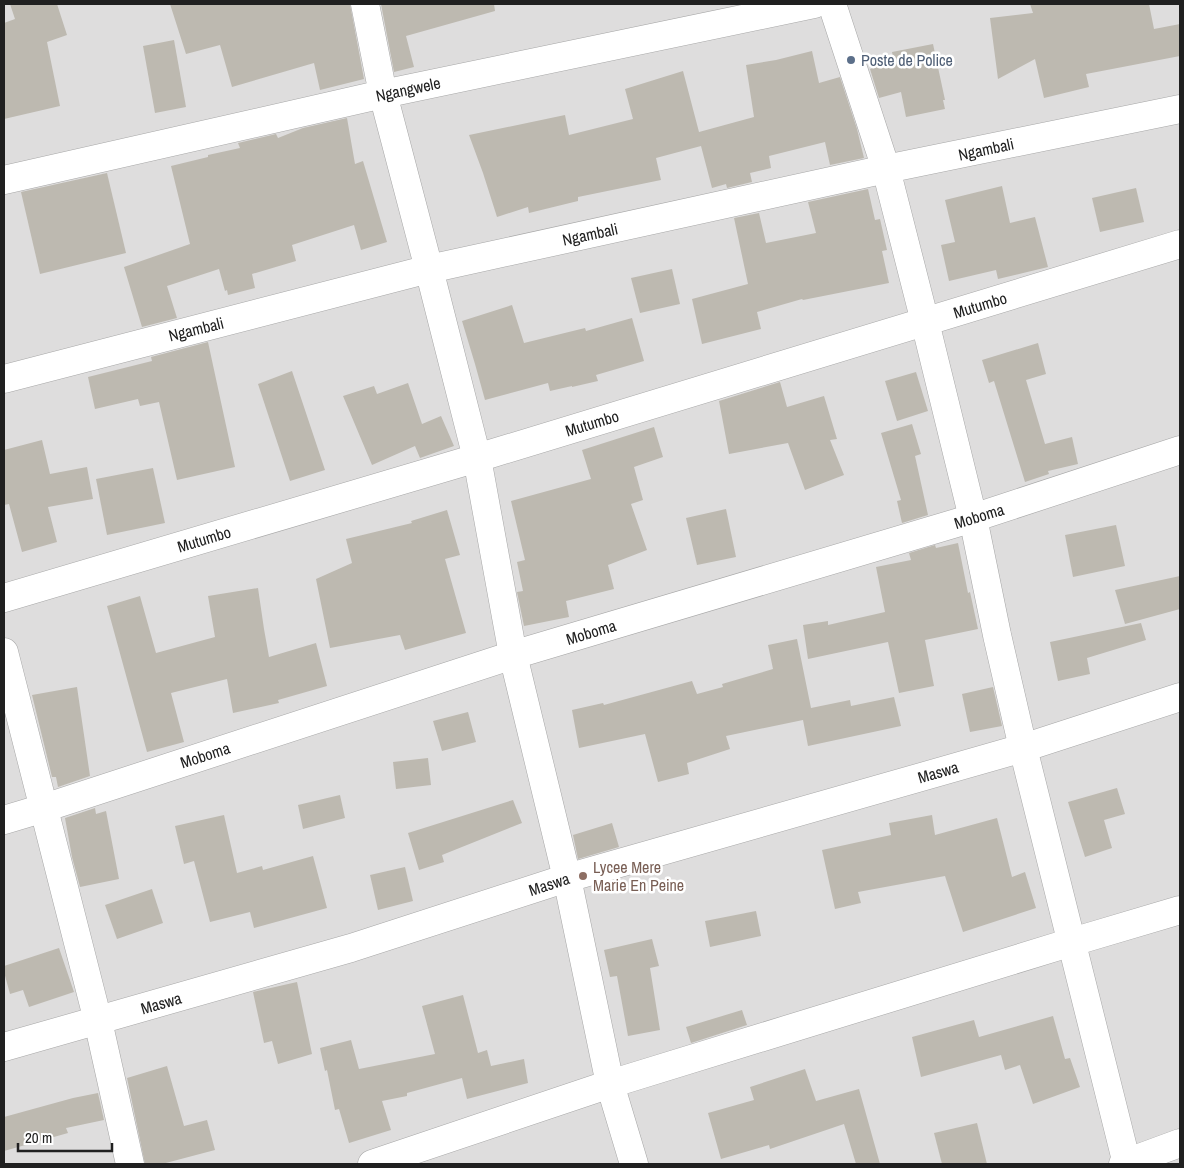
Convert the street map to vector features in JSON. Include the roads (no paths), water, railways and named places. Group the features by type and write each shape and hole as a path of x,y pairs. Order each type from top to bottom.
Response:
{"street":[{"path":"365,4 383,94 430,269 477,458 513,655 567,878 610,1084 634,1164"},
{"name":"Ngangwele","path":"4,180 383,94 814,4"},
{"path":"832,4 886,169 925,322 973,518 1023,748 1126,1164 1180,1143"},
{"name":"Ngambali","path":"4,379 430,269 886,169 1180,109"},
{"name":"Mutumbo","path":"4,598 477,458 1180,244"},
{"name":"Moboma","path":"4,820 513,655 973,518 1180,450"},
{"path":"4,652 98,1021 130,1164"},
{"name":"Maswa","path":"4,1047 350,948 567,878 1023,748 1180,697"},
{"path":"372,1164 610,1084 1180,910"}],"place":[{"name":"Poste de Police","path":"851,60"},
{"name":"Lycee Mere Marie En Peine","path":"583,876"}]}
